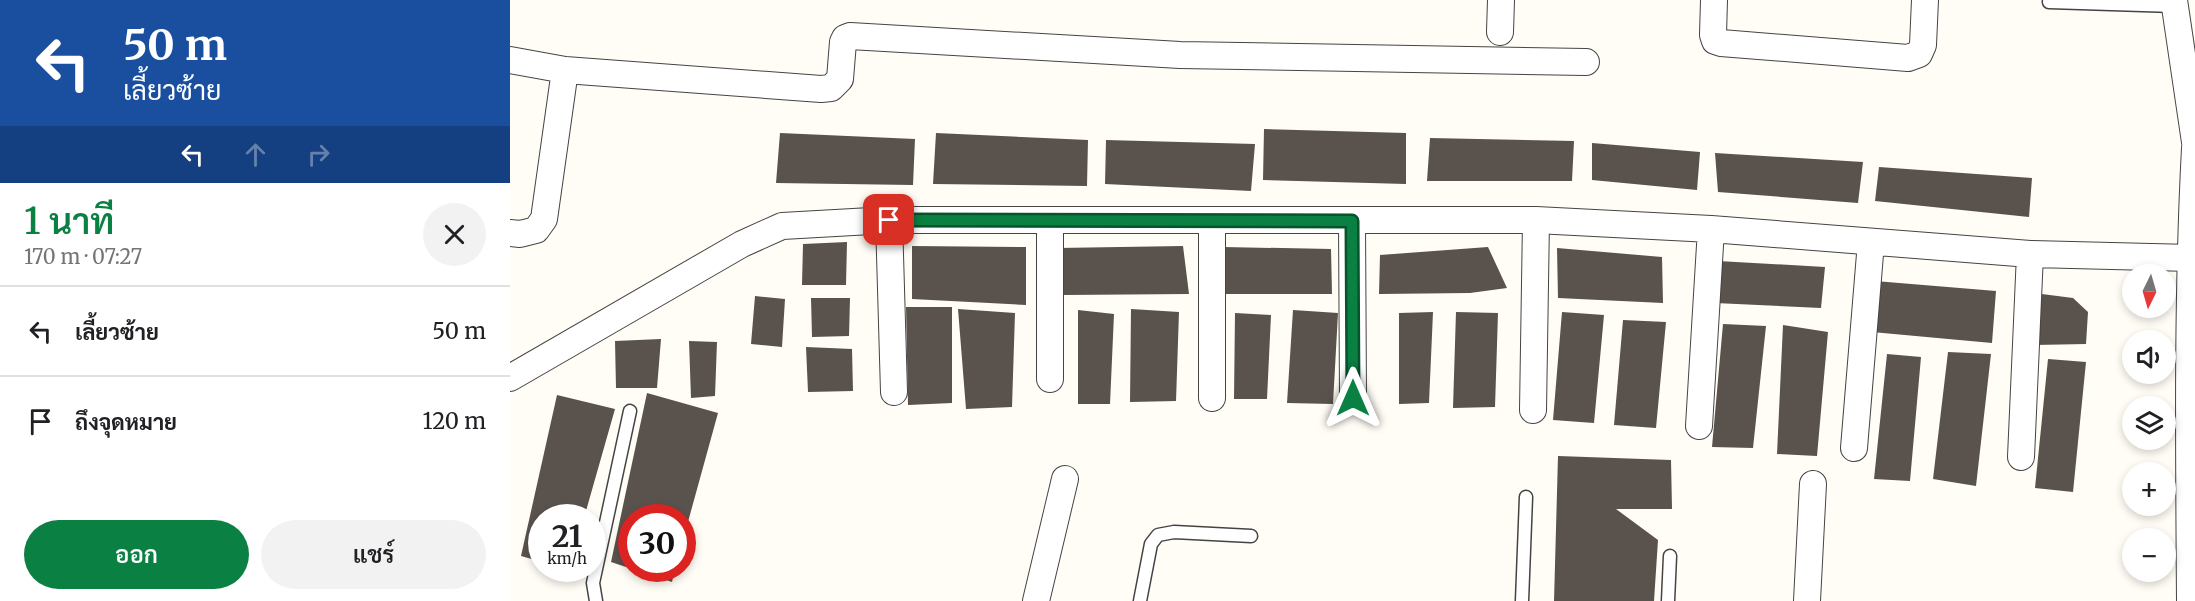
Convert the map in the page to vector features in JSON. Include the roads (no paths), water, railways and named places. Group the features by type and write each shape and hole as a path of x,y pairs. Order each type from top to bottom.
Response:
{"street":[{"path":"1500,32 1501,0"},
{"path":"1714,0 1713,34 1715,41 1721,43 1908,58 1919,54 1923,45 1925,0"},
{"path":"2174,3 2195,142"},
{"path":"510,60 565,70 831,88 840,80 843,42 850,36 1180,55 1586,62"},
{"path":"510,233 520,234 536,230 544,219 565,70"},
{"path":"2190,601 2191,258 2195,148"},
{"path":"510,378 742,244 782,226 889,220 1536,220 1712,229 2030,254 2191,258"},
{"path":"889,220 894,392"},
{"path":"1050,220 1050,379"},
{"path":"1533,410 1536,220"},
{"path":"1212,221 1212,398"},
{"path":"1352,221 1353,398"},
{"path":"1699,426 1712,229"},
{"path":"1854,448 1871,242"},
{"path":"2021,457 2030,254"},
{"path":"1036,601 1065,479"},
{"path":"1807,601 1813,484"}],"lane":[{"path":"2049,2 2174,3"},
{"path":"596,601 593,583 630,411"},
{"path":"1522,601 1526,497"},
{"path":"1140,601 1151,544 1158,535 1174,532 1251,536"},
{"path":"1668,601 1670,556"}]}
